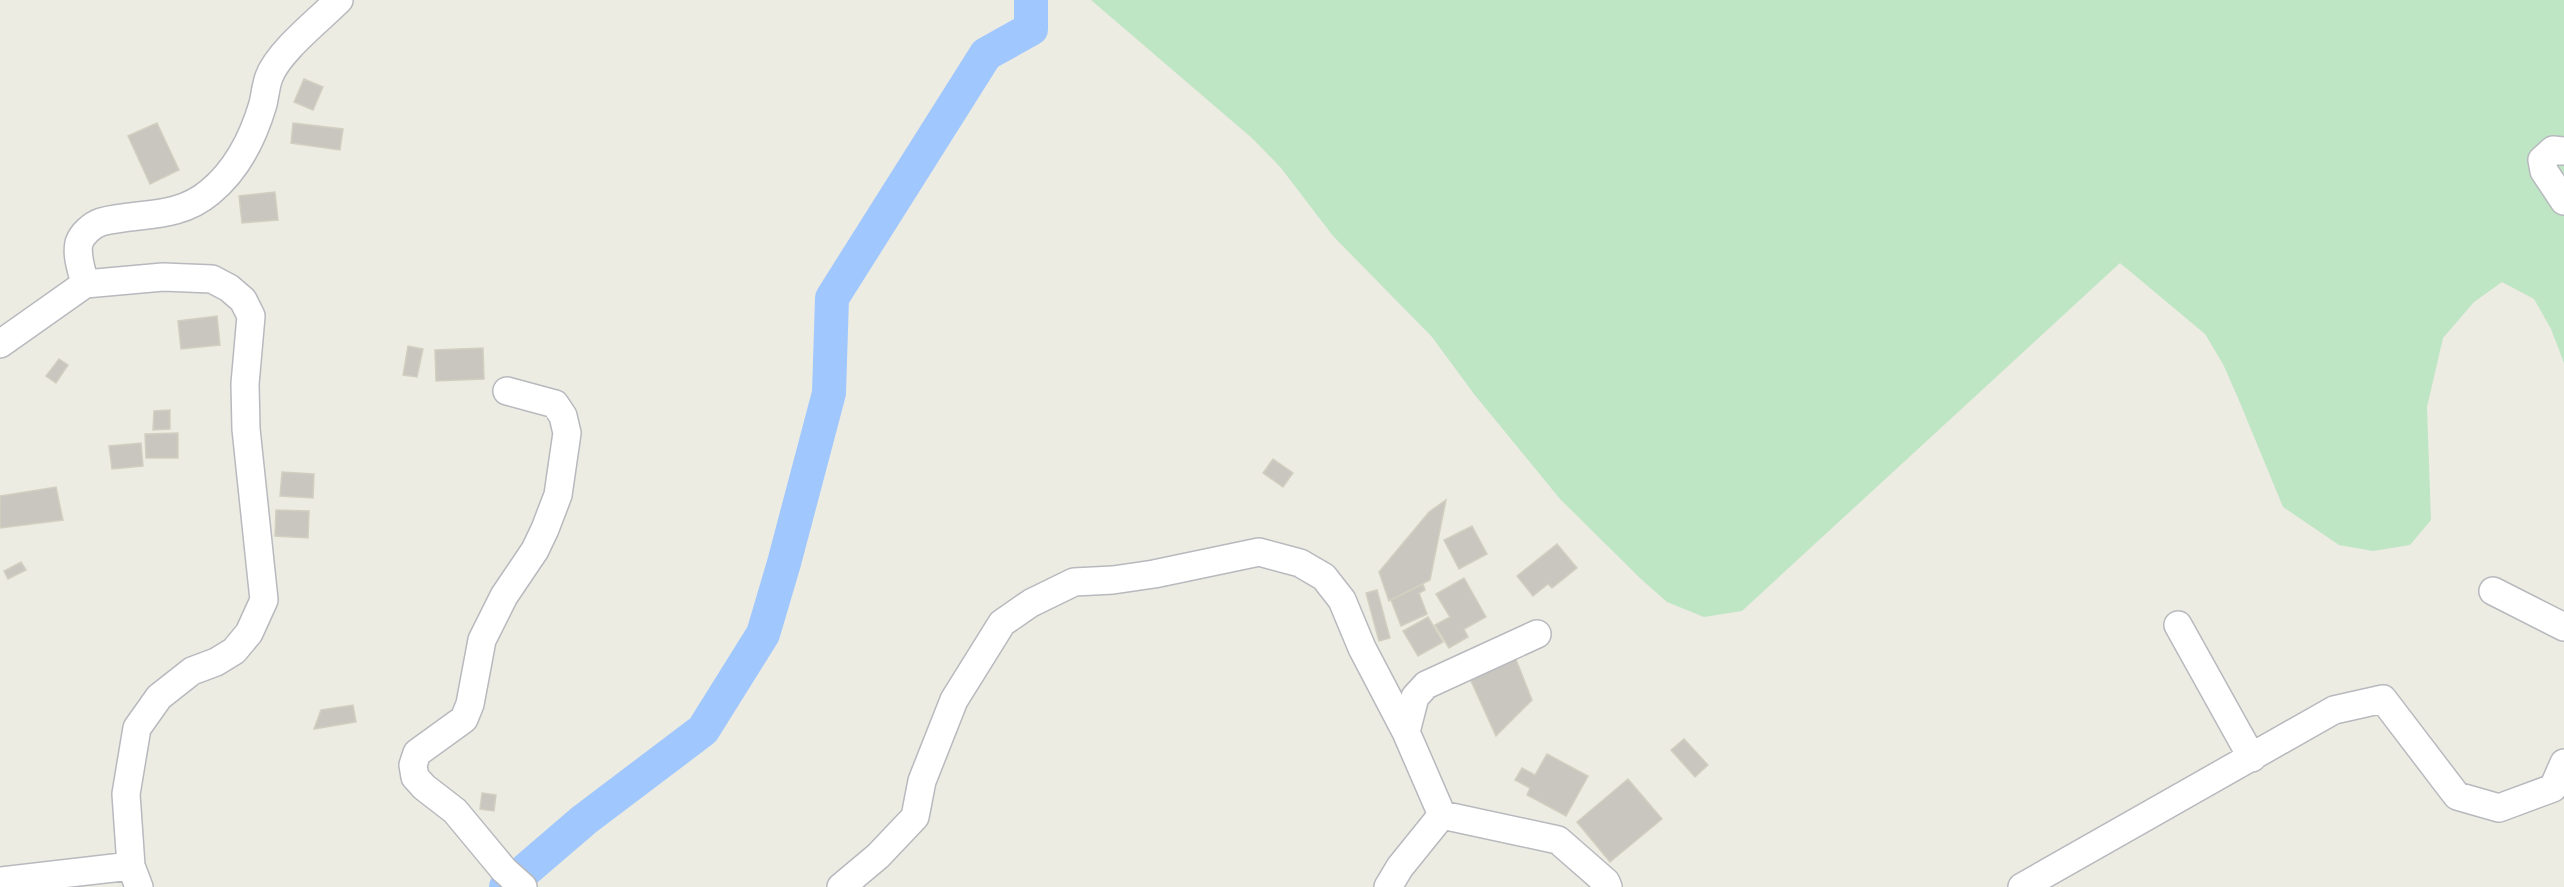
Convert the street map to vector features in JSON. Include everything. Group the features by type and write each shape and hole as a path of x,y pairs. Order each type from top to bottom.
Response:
{"street":[{"path":"85,284 78,257 79,244 84,233 99,223 146,217 181,209 208,194 233,172 253,132 269,77 281,55 339,0"},
{"path":"2564,151 2553,150 2542,160 2544,171 2564,201"},
{"path":"0,344 85,284 163,277 212,279 229,288 243,300 251,316 245,384 246,429 264,600 249,633 234,651 216,662 192,671 159,697 137,728 126,794 135,877 0,881"},
{"path":"507,391 555,404 563,416 567,433 558,495 535,550 504,596 482,640 470,704 464,719 417,753 413,765 415,777 424,788 455,811 504,870 524,887"},
{"path":"841,887 878,856 915,818 922,781 954,700 1002,623 1031,603 1074,582 1113,580 1154,574 1259,552 1299,563 1324,577 1342,600 1362,648 1406,732 1442,815"},
{"path":"2493,591 2564,627"},
{"path":"2178,625 2252,758"},
{"path":"1406,732 1415,697 1426,685 1537,634"},
{"path":"2022,887 2334,710 2383,699 2457,796 2499,808 2553,788 2564,763"},
{"path":"1388,887 1400,867 1442,815"},
{"path":"1442,815 1558,840 1606,882 1608,887"}],"green space":[{"path":"1091,0 2564,0 2564,363 2551,329 2534,299 2502,282 2474,302 2443,338 2427,407 2431,520 2410,545 2373,551 2339,545 2283,507 2223,364 2205,334 2120,263 1742,611 1704,617 1667,602 1560,499 1474,394 1432,337 1333,236 1281,168 1253,139"}],"building":[{"path":"304,79 323,87 313,110 294,102"},
{"path":"157,123 179,170 150,184 128,136"},
{"path":"293,123 343,129 340,150 291,143"},
{"path":"275,192 278,220 242,223 239,196"},
{"path":"217,316 220,345 181,349 178,321"},
{"path":"408,346 423,349 417,377 403,375"},
{"path":"483,348 484,379 436,381 435,350"},
{"path":"59,359 68,365 56,383 46,376"},
{"path":"170,410 170,429 153,430 154,411"},
{"path":"178,433 178,458 146,458 145,434"},
{"path":"141,443 143,466 112,469 109,446"},
{"path":"1273,459 1293,473 1283,487 1263,473"},
{"path":"282,472 314,474 313,498 280,496"},
{"path":"56,487 63,520 0,528 0,496"},
{"path":"1446,500 1430,580 1389,601 1379,572 1429,512"},
{"path":"276,510 309,511 308,538 275,536"},
{"path":"1472,526 1487,554 1459,569 1444,540"},
{"path":"1557,544 1577,568 1552,588 1548,584 1533,596 1517,576"},
{"path":"21,562 26,570 8,579 4,571"},
{"path":"1464,578 1486,617 1464,629 1468,637 1449,648 1435,625 1450,617 1436,594"},
{"path":"1423,584 1425,590 1419,593 1427,614 1401,626 1391,600"},
{"path":"1377,590 1390,638 1379,641 1366,593"},
{"path":"1428,617 1443,642 1418,656 1403,631"},
{"path":"1513,652 1532,700 1496,736 1466,670"},
{"path":"353,705 356,722 314,729 321,710"},
{"path":"1684,739 1708,765 1695,777 1671,750"},
{"path":"1547,754 1588,776 1566,816 1527,795 1530,788 1515,780 1522,768 1535,775"},
{"path":"1628,779 1662,819 1610,862 1577,822"},
{"path":"482,793 496,795 494,811 480,809"}],"waterway":[{"path":"506,887 584,820 703,730 763,634 829,393 832,298 986,54 1031,29 1031,0"}]}
